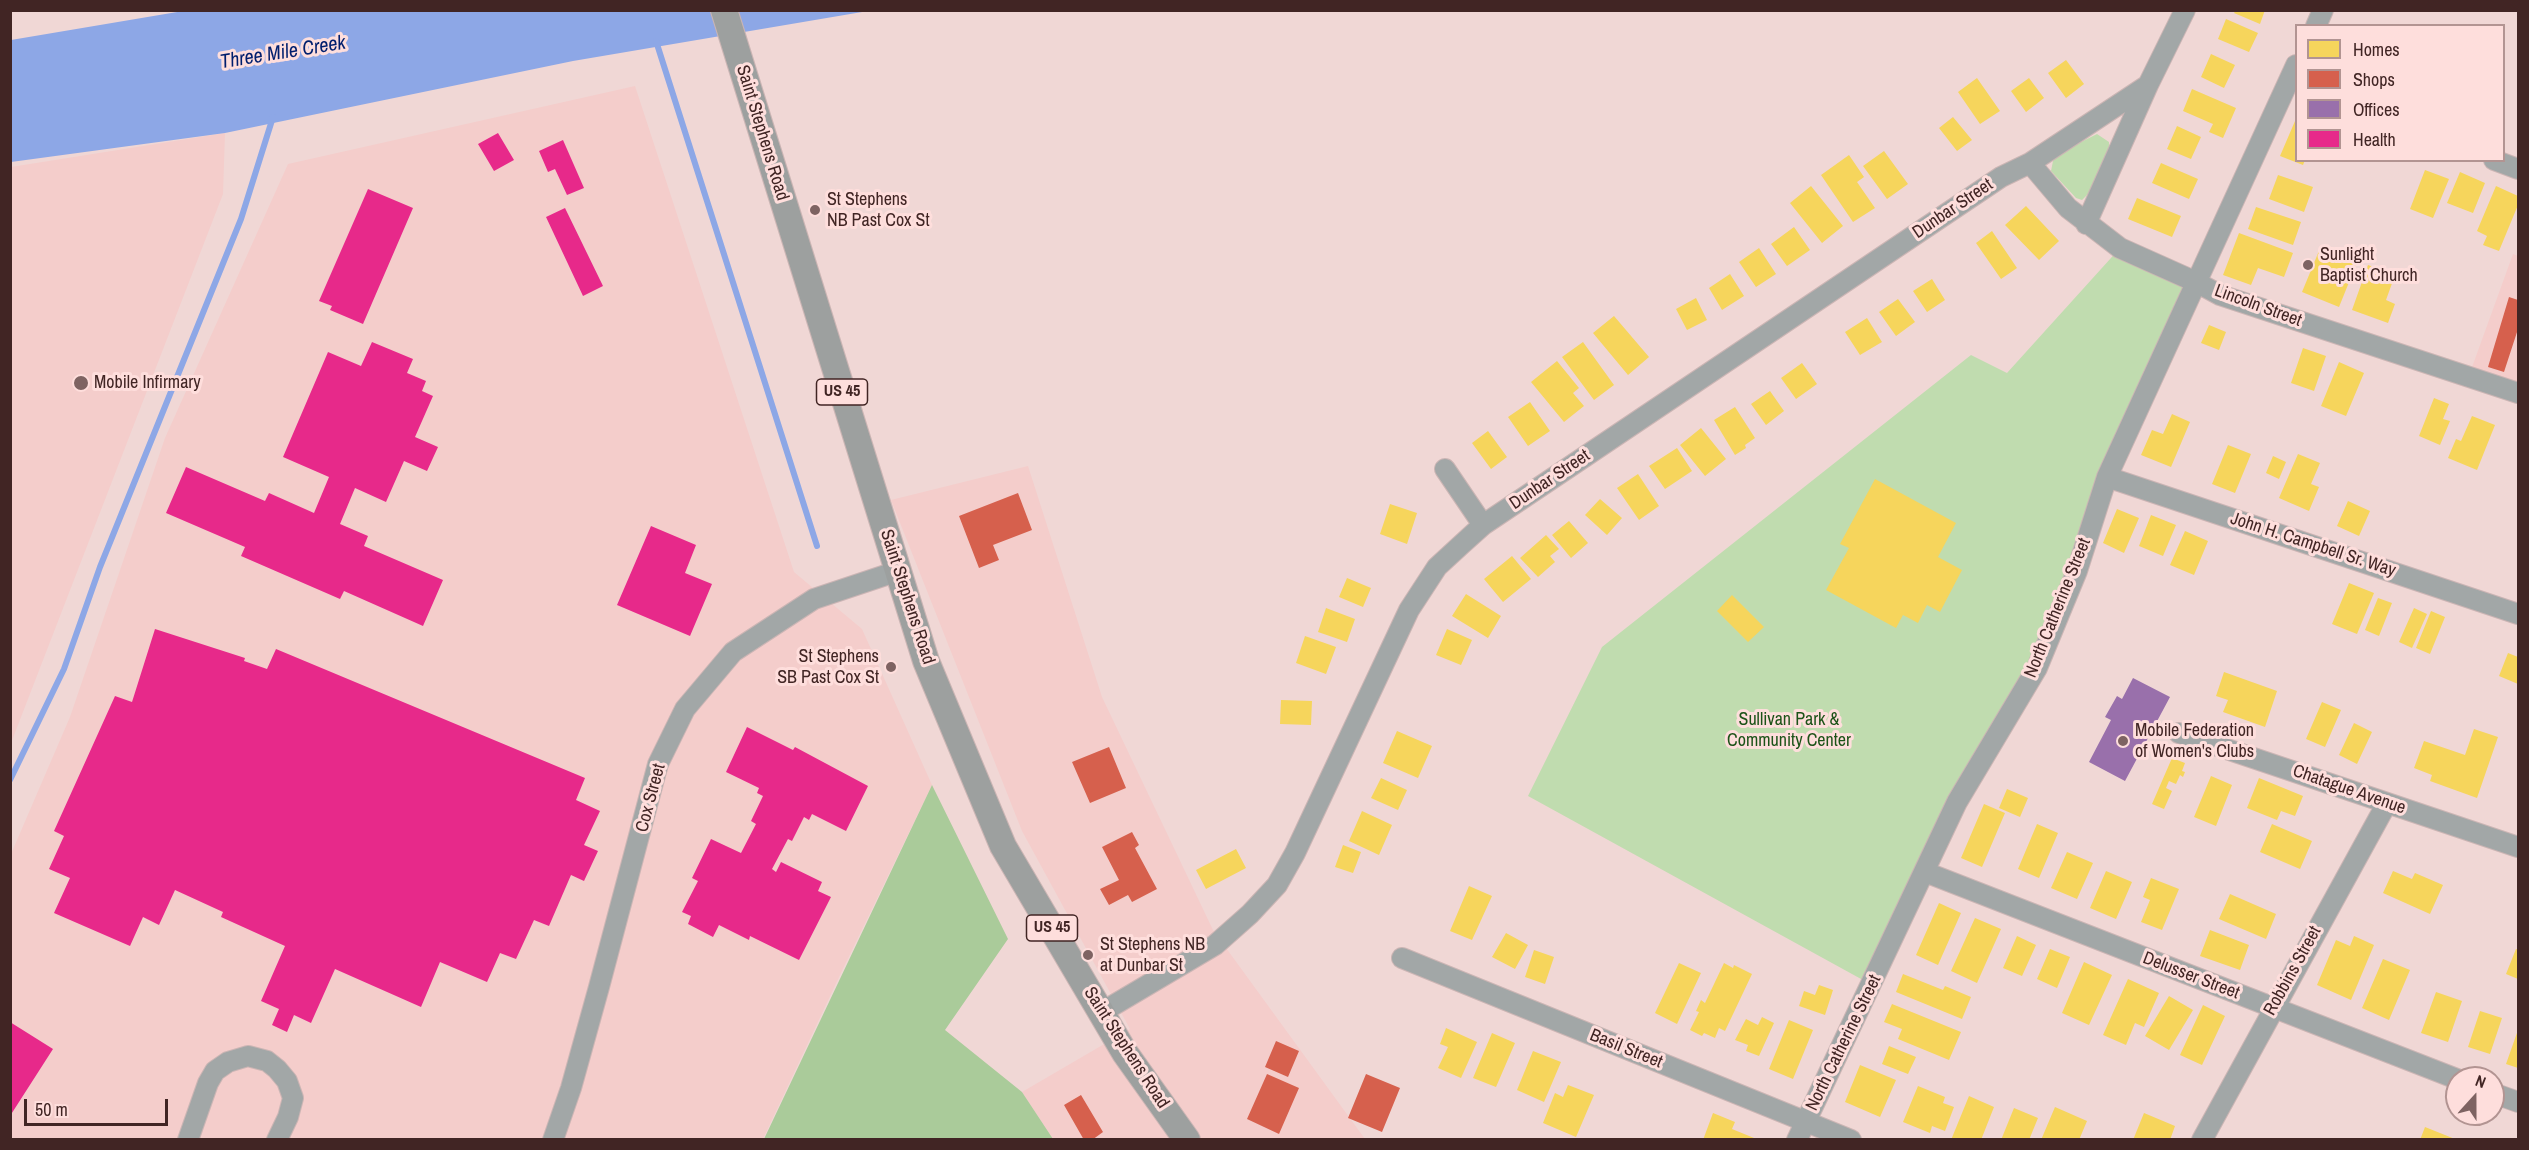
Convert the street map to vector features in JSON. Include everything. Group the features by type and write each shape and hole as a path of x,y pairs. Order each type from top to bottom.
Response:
{"main road":[{"name":"Saint Stephens Road","path":"724,10 926,661 1003,846 1125,1053 1186,1139"}],"street":[{"path":"2086,224 2148,85 2185,10"},
{"path":"2317,24 2323,10"},
{"name":"North Catherine Street","path":"1801,1131 1957,802 2037,668 2077,571 2108,477 2196,282 2291,90 2295,70"},
{"name":"Dunbar Street","path":"1102,1012 1215,945 1250,914 1277,885 1295,853 1409,610 1437,567 1483,525 1991,183 2030,163 2148,85"},
{"path":"2499,162 2518,169"},
{"name":"Lincoln Street","path":"2030,163 2068,208 2120,248 2220,295 2518,393"},
{"path":"1445,470 1483,525"},
{"name":"John H. Campbell Sr. Way","path":"2108,477 2518,614"},
{"name":"Cox Street","path":"553,1140 571,1088 658,765 685,709 733,652 814,598 898,571"},
{"name":"Chatague Avenue","path":"2179,733 2518,847"},
{"name":"Robbins Street","path":"2202,1140 2272,1008 2387,803"},
{"name":"Delusser Street","path":"1925,872 2445,1074"},
{"name":"Basil Street","path":"1402,958 1801,1131 1851,1140"},
{"path":"188,1140 208,1083 215,1071 228,1062 248,1056 267,1061 278,1070 287,1081 293,1098 288,1117 277,1140"}],"shaded area":[{"path":"635,86 794,572 862,629 932,785 763,1139 11,1140 11,854 70,717 165,438 288,164"},
{"name":"Mobile Infirmary","path":"225,133 223,194 11,743 11,167"},
{"path":"2513,254 2518,256 2518,385 2471,370"},
{"path":"1028,466 1102,697 1213,930 1365,1139 1053,1139 1022,1092 1130,1029 1022,831 891,500"}],"green space":[{"path":"2097,134 2109,142 2109,152 2088,194 2082,200 2076,198 2051,171 2053,161 2059,153"},
{"name":"Sullivan Park & Community Center","path":"2120,248 2196,282 2077,571 1872,985 1528,796 1602,647 1971,355 2007,373"},
{"path":"932,785 1008,939 945,1030 1022,1092 1053,1139 764,1139"}],"water":[{"name":"Three Mile Creek","path":"189,10 868,11 573,61 225,133 11,162 11,40"}],"building: Homes":[{"path":"2236,10 2265,10 2260,24 2234,13"},
{"path":"2226,19 2258,33 2249,52 2218,39"},
{"path":"2211,54 2235,65 2224,88 2201,77"},
{"path":"2066,60 2084,84 2066,98 2048,73"},
{"path":"1977,78 2000,111 1980,124 1958,92"},
{"path":"2029,78 2044,98 2026,112 2011,91"},
{"path":"2192,89 2236,108 2223,138 2209,132 2213,124 2183,111"},
{"path":"1953,117 1972,140 1957,151 1939,128"},
{"path":"2295,121 2295,162 2280,156"},
{"path":"2177,126 2201,137 2191,159 2167,149"},
{"path":"1884,151 1908,184 1887,199 1863,166"},
{"path":"1849,155 1864,177 1857,182 1875,208 1853,222 1821,175"},
{"path":"2161,163 2198,179 2189,199 2152,183"},
{"path":"2425,170 2449,179 2433,218 2410,209"},
{"path":"2460,172 2485,183 2473,213 2447,203"},
{"path":"2278,175 2313,187 2304,212 2269,199"},
{"path":"1811,186 1843,226 1822,243 1790,203"},
{"path":"2496,186 2518,196 2518,205 2499,251 2483,245 2487,236 2477,231"},
{"path":"2137,198 2181,216 2172,237 2128,219"},
{"path":"2026,206 2059,241 2039,260 2005,225"},
{"path":"2256,207 2301,222 2293,245 2248,229"},
{"path":"1794,227 1810,250 1787,266 1771,244"},
{"path":"1992,231 2017,268 2001,279 1976,243"},
{"path":"2239,233 2293,253 2284,277 2258,268 2251,285 2223,275"},
{"path":"2321,246 2358,260 2339,307 2302,292"},
{"path":"1759,248 1776,274 1756,287 1739,262"},
{"path":"2368,265 2395,275 2386,300 2395,304 2388,323 2352,310"},
{"path":"1730,274 1744,296 1722,310 1709,288"},
{"path":"1932,279 1945,300 1927,312 1913,291"},
{"path":"1696,298 1707,320 1687,330 1676,309"},
{"path":"1898,299 1915,322 1896,336 1879,312"},
{"path":"1614,316 1649,357 1628,375 1593,333"},
{"path":"1867,318 1882,342 1860,355 1845,332"},
{"path":"2209,325 2226,332 2219,350 2201,343"},
{"path":"1583,342 1614,385 1594,400 1562,357"},
{"path":"2303,348 2326,356 2314,391 2291,383"},
{"path":"1557,361 1579,388 1573,393 1584,406 1564,422 1531,382"},
{"path":"2339,362 2364,373 2346,416 2321,406"},
{"path":"1802,363 1817,384 1796,399 1781,378"},
{"path":"1770,391 1784,411 1766,425 1751,404"},
{"path":"2434,398 2449,404 2443,419 2450,421 2440,445 2419,436"},
{"path":"1530,402 1550,431 1528,446 1508,417"},
{"path":"1735,407 1755,438 1735,455 1714,420"},
{"path":"2172,414 2190,422 2171,467 2141,455 2152,430 2163,434"},
{"path":"2472,416 2495,425 2477,470 2448,458 2456,439 2461,441"},
{"path":"1701,428 1726,459 1705,476 1680,445"},
{"path":"1488,431 1507,457 1491,469 1472,443"},
{"path":"2228,445 2251,454 2235,493 2212,484"},
{"path":"1677,448 1692,471 1665,489 1649,466"},
{"path":"2298,454 2320,463 2311,484 2319,487 2309,511 2279,498"},
{"path":"2273,456 2286,462 2279,479 2266,473"},
{"path":"1638,474 1659,506 1639,520 1617,488"},
{"path":"1875,479 1956,523 1938,557 1962,570 1940,612 1927,605 1918,623 1903,615 1896,628 1826,590 1849,548 1840,544"},
{"path":"1600,499 1622,518 1607,535 1585,515"},
{"path":"2348,501 2370,511 2359,536 2337,526"},
{"path":"1390,504 1417,513 1407,544 1380,534"},
{"path":"2117,509 2139,518 2124,553 2103,543"},
{"path":"2151,515 2176,525 2163,556 2139,546"},
{"path":"1569,521 1588,543 1571,558 1552,535"},
{"path":"2185,531 2208,541 2194,575 2170,565"},
{"path":"1546,535 1559,549 1550,556 1555,562 1538,577 1520,558"},
{"path":"1512,556 1531,579 1503,602 1484,579"},
{"path":"1347,578 1371,588 1363,607 1339,597"},
{"path":"2349,583 2374,593 2357,634 2332,624"},
{"path":"1466,594 1501,616 1488,638 1452,616"},
{"path":"1732,595 1764,627 1748,642 1717,611"},
{"path":"2378,598 2392,603 2379,636 2365,630"},
{"path":"1326,608 1355,619 1347,642 1318,632"},
{"path":"2414,608 2427,614 2412,648 2399,642"},
{"path":"2431,611 2445,617 2430,654 2416,648"},
{"path":"1447,629 1472,640 1461,665 1436,655"},
{"path":"1305,636 1336,647 1326,674 1296,663"},
{"path":"2508,653 2518,657 2518,684 2499,676"},
{"path":"2224,672 2277,691 2265,727 2223,712 2228,700 2216,696"},
{"path":"1281,700 1312,701 1311,725 1280,724"},
{"path":"2322,702 2341,710 2325,747 2306,739"},
{"path":"2354,723 2372,732 2357,764 2339,755"},
{"path":"2474,729 2498,737 2477,798 2430,781 2432,775 2414,768 2424,741 2465,755"},
{"path":"1397,731 1432,746 1418,778 1383,763"},
{"path":"2172,758 2185,763 2182,771 2185,772 2183,777 2180,775 2176,784 2169,781 2166,788 2172,791 2164,809 2152,804"},
{"path":"2211,776 2232,785 2216,826 2194,817"},
{"path":"1381,778 1407,790 1398,810 1371,798"},
{"path":"2259,778 2303,796 2295,816 2281,811 2277,820 2247,808"},
{"path":"2007,789 2028,798 2020,817 1999,808"},
{"path":"1984,804 2005,813 1982,867 1961,858"},
{"path":"1362,811 1392,825 1379,855 1349,841"},
{"path":"2037,824 2058,833 2039,878 2018,869"},
{"path":"2272,824 2312,841 2300,869 2260,852"},
{"path":"1343,845 1361,852 1353,873 1335,867"},
{"path":"1236,849 1246,868 1206,889 1196,870"},
{"path":"2067,852 2093,863 2077,899 2051,888"},
{"path":"2106,871 2132,882 2116,919 2090,908"},
{"path":"2393,871 2412,879 2415,873 2443,885 2430,914 2383,893"},
{"path":"2151,878 2179,889 2162,930 2141,922 2150,900 2143,897"},
{"path":"1469,886 1492,896 1472,940 1450,931"},
{"path":"2230,894 2276,914 2266,939 2219,919"},
{"path":"1939,903 1961,913 1938,965 1916,955"},
{"path":"1975,918 2001,929 1977,983 1951,971"},
{"path":"2210,930 2249,945 2240,970 2200,956"},
{"path":"1506,933 1528,945 1515,969 1492,957"},
{"path":"2017,936 2036,945 2022,976 2003,968"},
{"path":"2354,936 2374,945 2351,1000 2317,985 2336,940 2350,946"},
{"path":"2050,949 2070,957 2057,988 2037,979"},
{"path":"2516,949 2518,950 2518,979 2506,974"},
{"path":"1534,950 1554,957 1545,984 1525,977"},
{"path":"2383,959 2410,970 2389,1020 2362,1008"},
{"path":"2084,962 2112,975 2089,1025 2062,1013"},
{"path":"1679,963 1701,973 1677,1024 1655,1013"},
{"path":"1724,963 1752,974 1725,1031 1719,1028 1715,1038 1704,1033 1702,1036 1690,1030 1699,1012 1696,1011 1701,1000 1705,1003"},
{"path":"1903,974 1943,990 1945,986 1971,997 1962,1019 1896,992"},
{"path":"2128,979 2159,993 2144,1027 2135,1023 2126,1045 2103,1035"},
{"path":"1819,985 1833,990 1825,1015 1799,1006 1804,991 1815,995"},
{"path":"2436,992 2462,1001 2448,1042 2421,1033"},
{"path":"2169,996 2193,1010 2169,1050 2145,1036"},
{"path":"1892,1004 1961,1032 1949,1060 1898,1039 1902,1029 1884,1022"},
{"path":"2203,1005 2225,1016 2202,1065 2180,1055"},
{"path":"2480,1011 2502,1018 2490,1054 2468,1047"},
{"path":"1762,1017 1774,1023 1759,1056 1746,1051 1748,1045 1735,1040 1746,1019 1758,1025"},
{"path":"1789,1020 1813,1030 1793,1079 1769,1069"},
{"path":"1446,1028 1477,1042 1461,1078 1438,1068 1448,1047 1440,1044"},
{"path":"2518,1030 2518,1068 2506,1064"},
{"path":"1492,1033 1515,1043 1496,1087 1473,1078"},
{"path":"1889,1046 1916,1057 1908,1074 1882,1064"},
{"path":"1533,1051 1561,1062 1544,1102 1517,1090"},
{"path":"1860,1065 1896,1080 1880,1117 1845,1102"},
{"path":"1568,1085 1594,1095 1576,1137 1543,1123 1555,1093 1563,1097"},
{"path":"1918,1086 1945,1097 1943,1103 1954,1107 1945,1131 1932,1126 1930,1133 1903,1122"},
{"path":"1969,1096 1994,1107 1981,1140 1951,1140"},
{"path":"2055,1107 2087,1121 2079,1140 2041,1140"},
{"path":"2014,1108 2038,1118 2029,1140 2001,1140"},
{"path":"1713,1113 1735,1122 1732,1129 1759,1140 1703,1140"},
{"path":"2144,1113 2175,1126 2170,1140 2133,1140"},
{"path":"2425,1127 2455,1139 2455,1140 2420,1140"}],"building: Shops":[{"path":"2509,297 2518,300 2518,329 2504,372 2488,367"},
{"path":"1018,493 1032,530 993,545 999,560 979,568 959,516"},
{"path":"1109,747 1126,788 1090,803 1072,762"},
{"path":"1132,832 1139,845 1135,848 1157,889 1132,902 1128,895 1109,905 1100,889 1119,880 1102,847"},
{"path":"1276,1041 1299,1051 1288,1077 1265,1067"},
{"path":"1267,1074 1299,1088 1279,1134 1247,1119"},
{"path":"1366,1074 1400,1088 1382,1132 1348,1118"},
{"path":"1081,1095 1103,1132 1092,1140 1084,1140 1064,1105"}],"building: Offices":[{"name":"Mobile Federation of Women's Clubs","path":"2133,678 2170,697 2125,781 2089,762 2111,720 2105,717 2117,696 2122,699"}],"building: Health":[{"path":"498,133 514,160 494,171 478,144"},
{"path":"563,140 584,188 567,195 555,169 548,172 539,151"},
{"path":"368,189 413,208 363,324 330,310 332,306 319,301"},
{"path":"565,208 603,286 583,296 546,217"},
{"path":"372,342 413,359 407,373 426,381 422,391 433,396 415,437 438,447 427,471 404,461 386,502 355,488 340,524 368,536 364,546 443,580 423,626 344,591 340,599 241,556 245,547 166,513 186,467 265,501 269,493 314,513 329,477 283,457 328,352 361,366"},
{"path":"651,526 696,545 685,573 712,584 690,636 617,605"},
{"path":"155,629 245,658 244,661 267,669 276,649 585,778 576,800 600,811 584,845 598,851 584,881 571,875 549,926 534,920 516,959 500,953 487,982 440,962 421,1007 335,969 311,1023 294,1015 287,1032 272,1025 279,1009 261,1001 285,946 221,917 223,912 175,890 159,925 143,917 130,946 54,913 70,878 49,869 64,836 54,831 115,696 132,702"},
{"path":"747,727 793,750 795,747 868,786 846,831 812,814 809,820 804,817 792,841 788,839 772,869 776,872 781,862 822,882 818,891 831,897 799,960 750,936 749,940 719,925 713,937 688,924 691,916 682,912 698,881 692,878 711,839 741,853 756,824 751,821 763,796 757,793 759,788 726,772"},
{"path":"10,1022 53,1049 10,1116"}],"waterway":[{"path":"656,41 817,546"},
{"path":"10,780 64,669 100,567 241,219 273,117"}],"place":[{"name":"St Stephens NB Past Cox St","path":"815,210"},
{"name":"Sunlight Baptist Church","path":"2308,265"},
{"name":"Mobile Infirmary","path":"81,383"},
{"name":"St Stephens SB Past Cox St","path":"891,667"},
{"name":"Mobile Federation of Women's Clubs","path":"2123,741"},
{"name":"St Stephens NB at Dunbar St","path":"1088,955"}]}
